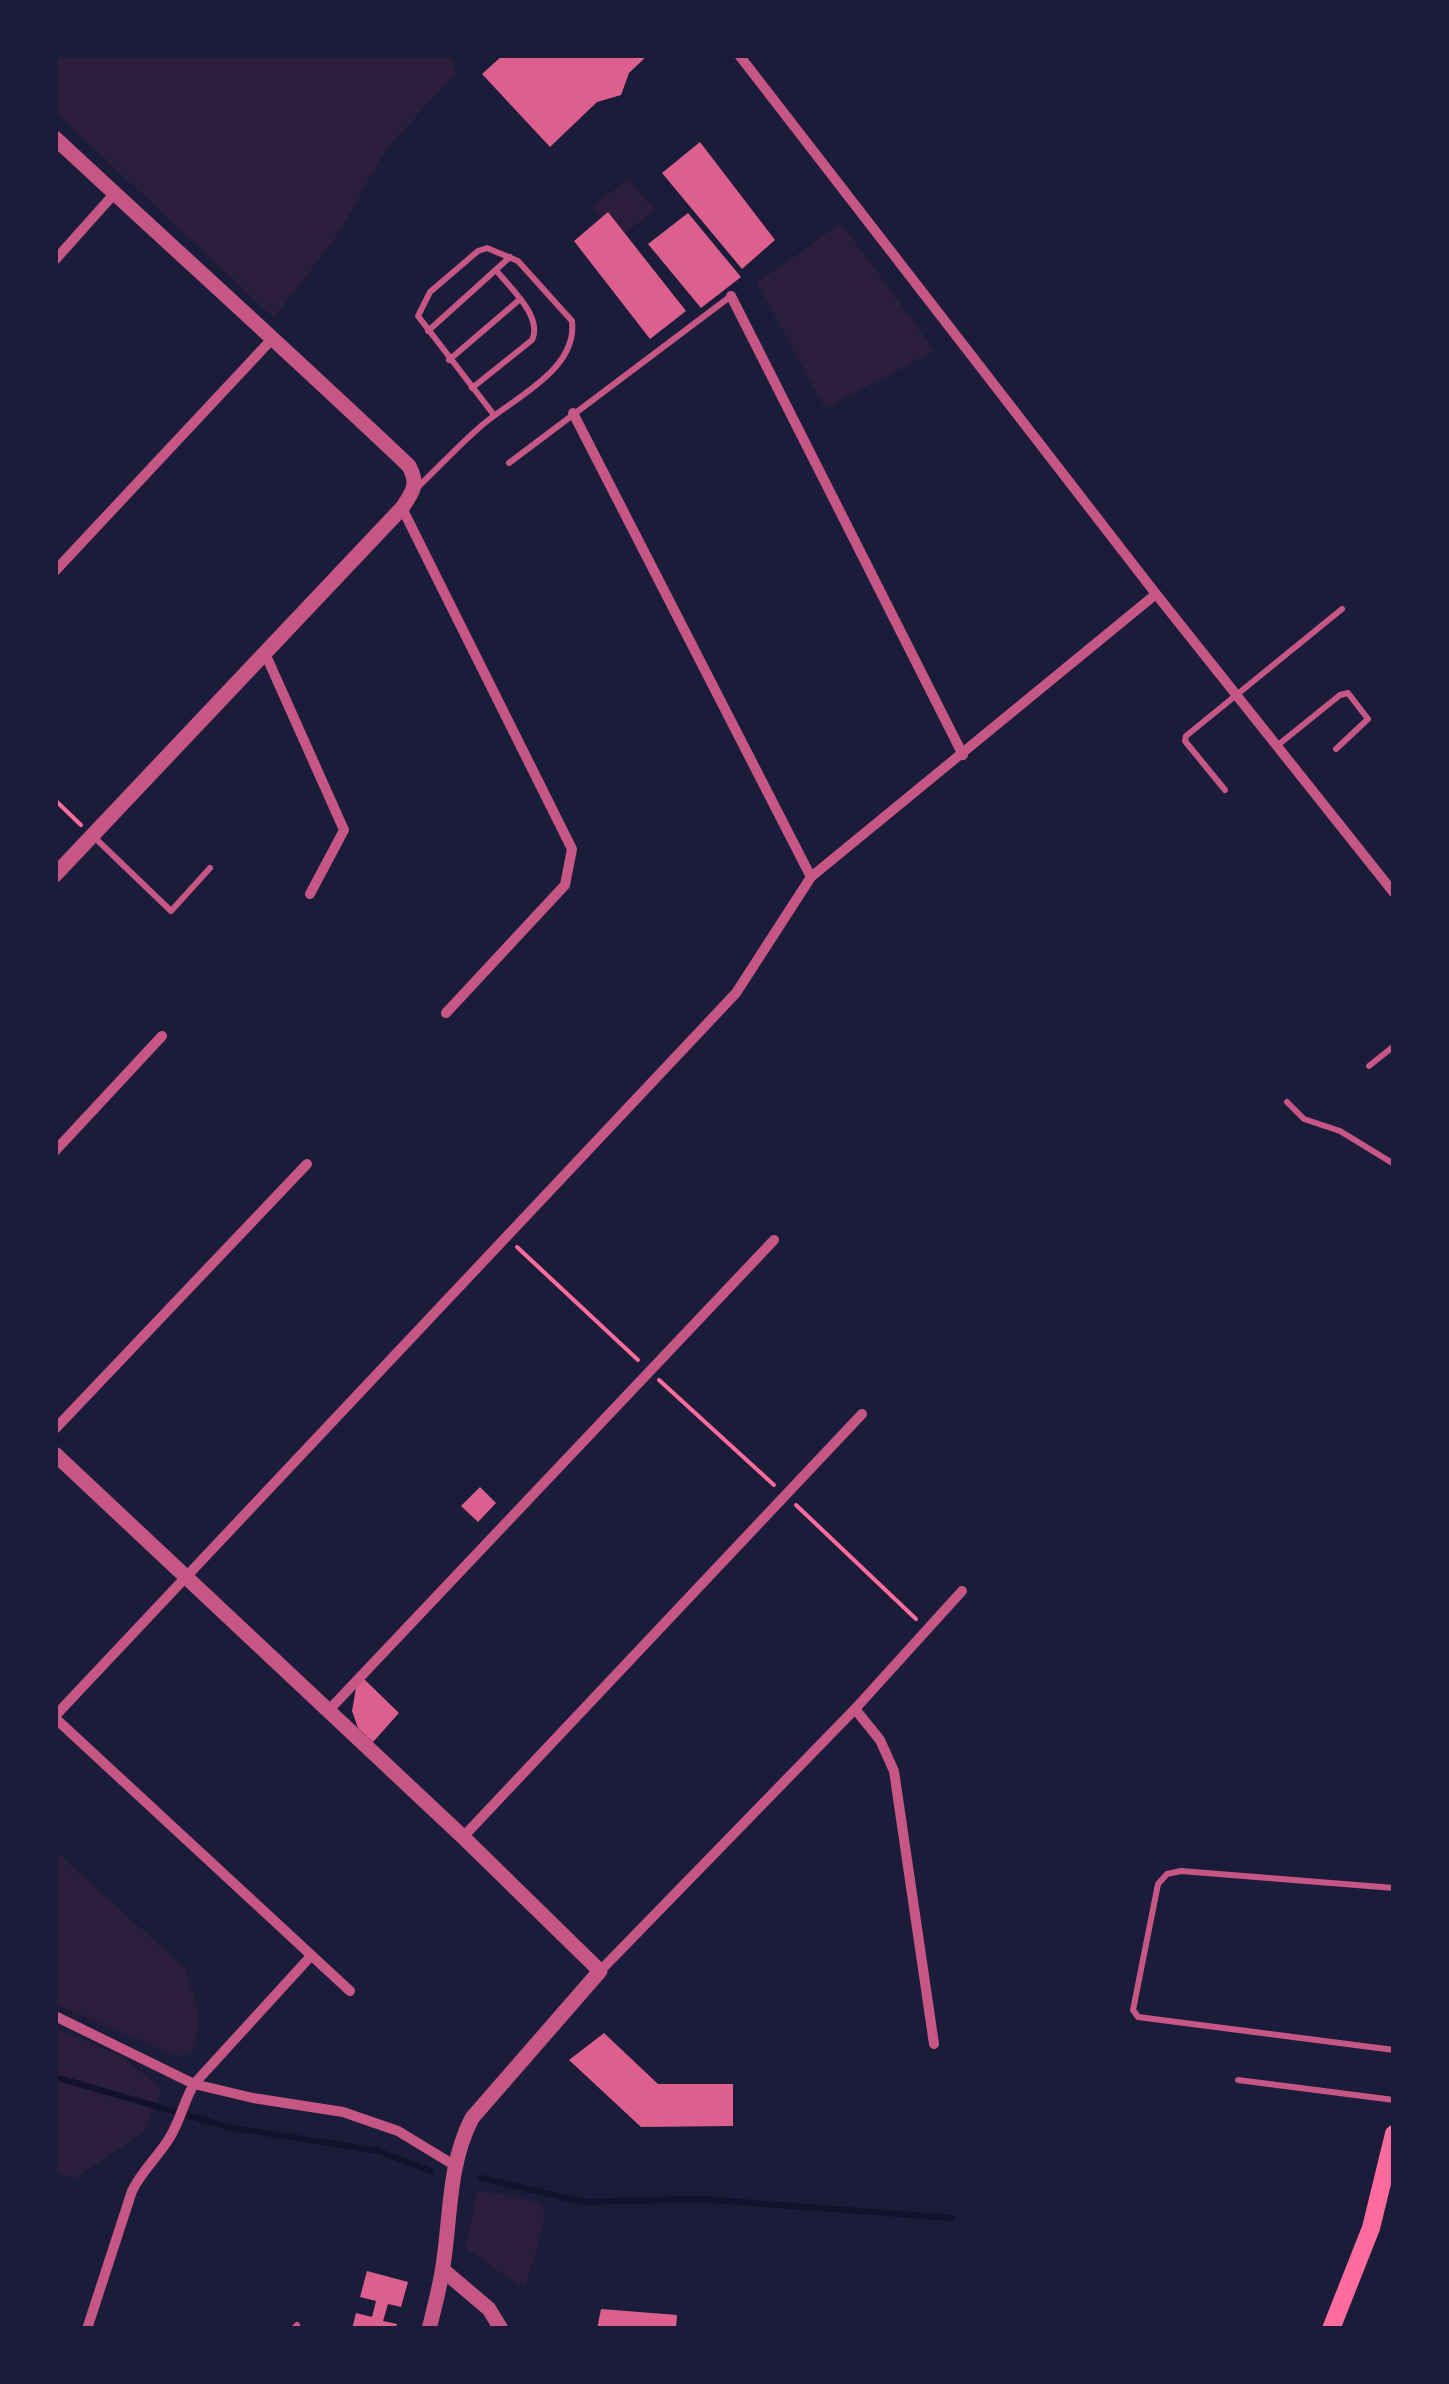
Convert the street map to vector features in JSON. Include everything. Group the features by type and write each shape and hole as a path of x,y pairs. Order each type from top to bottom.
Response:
{"main road":[{"path":"1331,2329 1371,2228 1392,2158 1394,2134"}],"street":[{"path":"738,55 1156,594 1394,893"},
{"path":"55,138 409,466 415,478 414,491 402,508 55,874"},
{"path":"55,260 114,194"},
{"path":"731,296 963,755"},
{"path":"55,571 273,338"},
{"path":"573,413 811,877"},
{"path":"402,508 572,849 565,885 446,1013"},
{"path":"350,1991 55,1717 736,993 811,877 1156,594"},
{"path":"264,651 344,830 310,894"},
{"path":"55,1151 162,1036"},
{"path":"55,1430 307,1164"},
{"path":"328,1710 774,1240"},
{"path":"463,1837 862,1414"},
{"path":"55,1454 463,1837 600,1972"},
{"path":"429,2329 443,2270 454,2165 472,2118 600,1972 855,1710 962,1592"},
{"path":"855,1710 880,1740 894,1772 934,2044"},
{"path":"87,2329 132,2191 138,2177 170,2138 181,2105 194,2084 310,1957"},
{"path":"55,2016 194,2084 343,2112 398,2131 454,2165"},
{"path":"443,2270 489,2309 501,2329"}],"lane":[{"path":"414,491 494,415 545,378 569,348 572,321 518,261 491,248 482,249 430,292 418,316 494,415"},
{"path":"428,332 510,257"},
{"path":"472,388 535,335 533,319 496,270"},
{"path":"509,463 731,296"},
{"path":"449,360 519,300"},
{"path":"1225,790 1186,736 1342,609"},
{"path":"1276,746 1340,695 1348,693 1368,718 1336,749"},
{"path":"92,835 172,912 210,868"},
{"path":"1369,1066 1394,1046"},
{"path":"1288,1102 1304,1119 1340,1131 1394,1164"},
{"path":"1394,1888 1181,1871 1167,1874 1158,1884 1134,2010 1138,2017 1394,2050"},
{"path":"1238,2080 1394,2100"}],"path":[{"path":"55,800 92,835"},
{"path":"506,1236 926,1629"}],"shaded area":[{"path":"55,55 451,55 456,73 387,148 338,234 274,318 55,112"},
{"path":"627,180 655,209 620,238 592,206"},
{"path":"841,223 935,351 825,408 757,283"},
{"path":"55,1851 185,1968 199,2012 195,2050 178,2057 55,2004"},
{"path":"55,2028 121,2056 162,2089 144,2132 74,2179 55,2172"},
{"path":"477,2190 543,2205 544,2221 526,2286 517,2284 466,2248"}],"building":[{"path":"503,55 648,55 629,73 621,95 597,102 550,147 482,74"},
{"path":"700,142 775,240 742,269 662,173"},
{"path":"608,212 686,311 650,339 574,241"},
{"path":"688,213 741,277 701,308 648,244"},
{"path":"480,1487 496,1503 478,1522 461,1506"},
{"path":"364,1679 399,1713 373,1742 358,1728 352,1711 356,1688"},
{"path":"604,2033 658,2084 733,2084 733,2126 641,2127 569,2060"},
{"path":"367,2271 408,2282 401,2307 388,2304 383,2321 397,2324 396,2329 352,2329 356,2313 372,2317 376,2301 360,2297"},
{"path":"601,2309 677,2315 676,2329 597,2329"}],"waterway":[{"path":"55,2077 228,2127 378,2151 431,2171"},
{"path":"481,2178 583,2202 700,2199 952,2218"}]}
